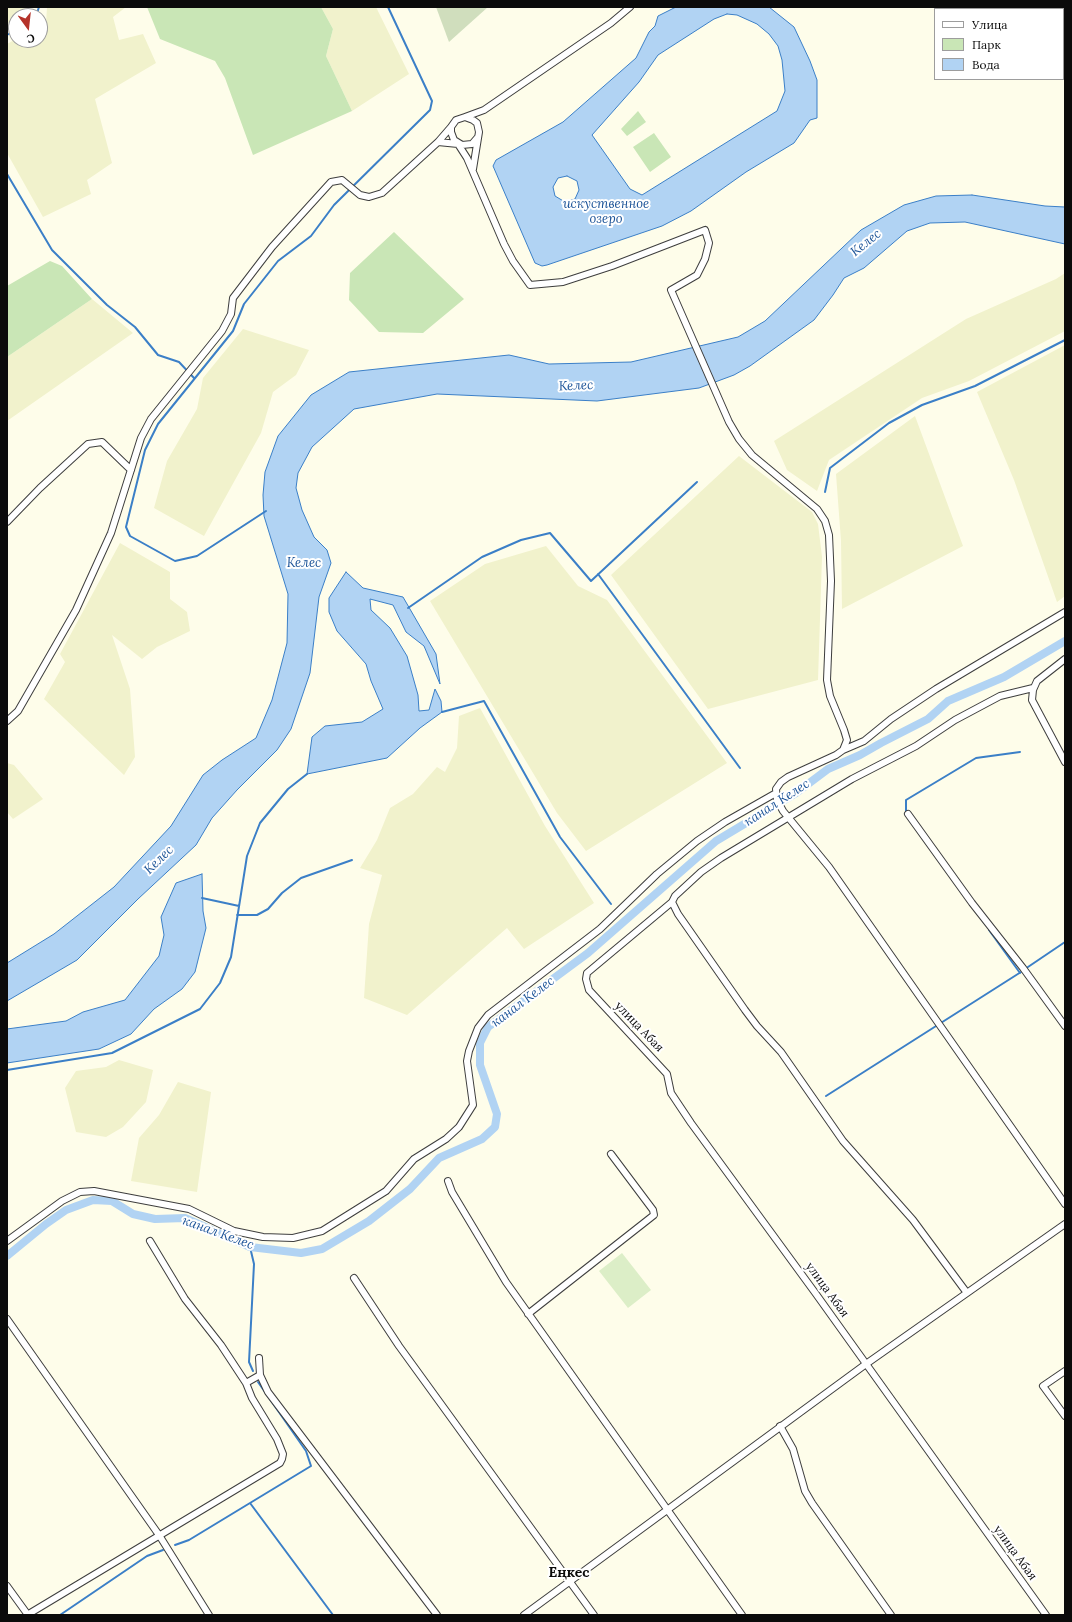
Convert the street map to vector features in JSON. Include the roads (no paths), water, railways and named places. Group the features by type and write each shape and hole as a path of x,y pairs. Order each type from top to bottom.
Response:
{"street":[{"path":"7,720 18,711 76,610 112,533 141,438 151,419 222,331 231,314 233,298 272,247 331,182 342,180 360,195 369,197 382,193 438,142 456,120 484,110 611,23 630,7"},
{"path":"473,170 481,115 484,110"},
{"path":"438,142 467,146 472,144 479,135 477,123 465,117"},
{"path":"451,127 452,136 473,170 504,244 530,285 563,282 612,266 705,230 709,243 705,259 697,275 671,290 729,422 752,455 817,509 828,526 831,581 827,680 831,700 846,737 843,750"},
{"path":"7,522 40,488 88,444 102,442 131,470"},
{"path":"1065,612 936,689 891,719 864,741 788,777 778,786 776,793 777,800 783,811 829,867 938,1020 1065,1204"},
{"path":"1065,659 1039,679 1034,688 1033,704 1065,762"},
{"path":"967,1293 913,1220 843,1141 781,1052 757,1026 745,1010 678,914 672,902 675,896 701,872 721,858 852,779 916,746 955,720 1000,696 1034,688"},
{"path":"7,1241 62,1201 80,1192 94,1191 189,1209 234,1231 263,1237 293,1238 322,1231 386,1191 414,1159 446,1139 459,1127 471,1111 473,1105 467,1061 469,1051 478,1028 488,1015 600,928 657,874 697,842 725,822 776,793"},
{"path":"908,814 972,903 1025,971 1065,1026"},
{"name":"улица Абая","path":"672,902 588,973 586,984 589,990 667,1074 668,1088 675,1099 1046,1615"},
{"path":"528,1314 654,1215 653,1210 611,1154"},
{"path":"448,1181 452,1192 486,1250 528,1314 742,1615"},
{"path":"524,1615 780,1426 1065,1224"},
{"path":"7,1586 28,1615 274,1466 282,1459 283,1454 277,1439 252,1398 246,1383 221,1345 185,1300 150,1241"},
{"path":"354,1278 403,1352 594,1615"},
{"path":"7,1319 159,1535 209,1615"},
{"path":"259,1358 260,1375 268,1392 437,1615"},
{"path":"1065,1371 1043,1386 1065,1416"},
{"path":"246,1383 260,1375"},
{"path":"780,1426 793,1449 805,1491 812,1503 891,1615"}],"water":[{"name":"искуственное озеро","path":"676,7 769,7 794,27 810,61 817,80 817,118 810,120 794,143 746,172 691,211 662,226 547,265 542,266 535,263 493,166 496,160 563,122 636,58 649,32 655,26 658,16","holes":["727,14 737,15 757,24 769,34 778,46 782,60 785,91 777,111 642,195 630,189 592,135 639,82 658,55 714,19","567,176 577,181 579,190 575,199 565,202 555,196 553,187 558,178"]},
{"name":"Келес","path":"972,195 1045,206 1065,207 1065,244 965,222 930,223 907,231 864,268 844,278 814,320 750,366 734,375 699,388 597,401 437,394 354,409 312,447 298,473 296,488 302,510 314,537 327,550 331,563 319,597 310,673 291,729 277,750 237,790 212,818 196,845 138,899 77,960 7,1001 7,963 54,934 114,887 171,826 203,775 222,760 256,738 272,700 287,643 288,594 264,516 263,495 265,472 278,436 311,395 349,372 509,355 549,364 631,362 738,337 765,321 861,230 904,205 936,196"},
{"path":"346,572 363,588 403,597 436,654 440,684 424,646 406,632 393,605 370,599 371,610 390,628 407,656 418,695 419,711 429,710 435,689 441,701 442,712 420,728 387,758 307,774 312,737 325,726 362,722 383,709 371,681 366,664 337,631 329,612 329,598"},
{"path":"202,874 203,911 206,928 195,972 182,989 154,1009 131,1034 99,1049 7,1063 7,1029 66,1021 83,1012 125,1000 159,956 164,935 161,917 176,883"}],"waterway":[{"path":"266,511 197,556 175,561 130,536 126,527 145,450 158,424 233,331 244,304 278,261 311,236 334,205 430,110 432,101 388,7"},
{"path":"7,174 52,250 107,305 135,327 158,355 179,362 194,378"},
{"path":"825,492 830,468 889,423 922,405 975,386 1065,340"},
{"path":"408,608 482,557 521,540 550,533 591,581 697,482"},
{"path":"598,574 740,768"},
{"name":"канал Келес","path":"7,1256 46,1224 66,1210 93,1200 112,1201 133,1214 155,1219 185,1218 250,1247 301,1253 322,1249 369,1221 410,1189 439,1158 482,1139 495,1127 497,1114 480,1065 480,1043 488,1027 588,953 716,841 796,793 828,769 860,755 928,719 948,701 1004,677 1065,641"},
{"path":"442,712 484,701 560,837 611,904"},
{"path":"906,814 906,800 976,758 1020,752"},
{"path":"7,1070 112,1053 200,1009 220,983 231,957 247,856 260,823 288,789 307,774"},
{"path":"237,915 257,915 268,909 282,893 301,878 352,860"},
{"path":"202,898 239,906"},
{"path":"989,930 1020,973"},
{"path":"1025,969 1065,942"},
{"path":"826,1096 1021,972"},
{"path":"250,1247 254,1264 249,1362 253,1371"},
{"path":"175,1545 189,1540 311,1466 306,1451 258,1382"},
{"path":"250,1503 333,1615"},
{"path":"60,1615 147,1556 163,1550"}],"district":[{"name":"Еңкес","path":"569,1573"}]}
